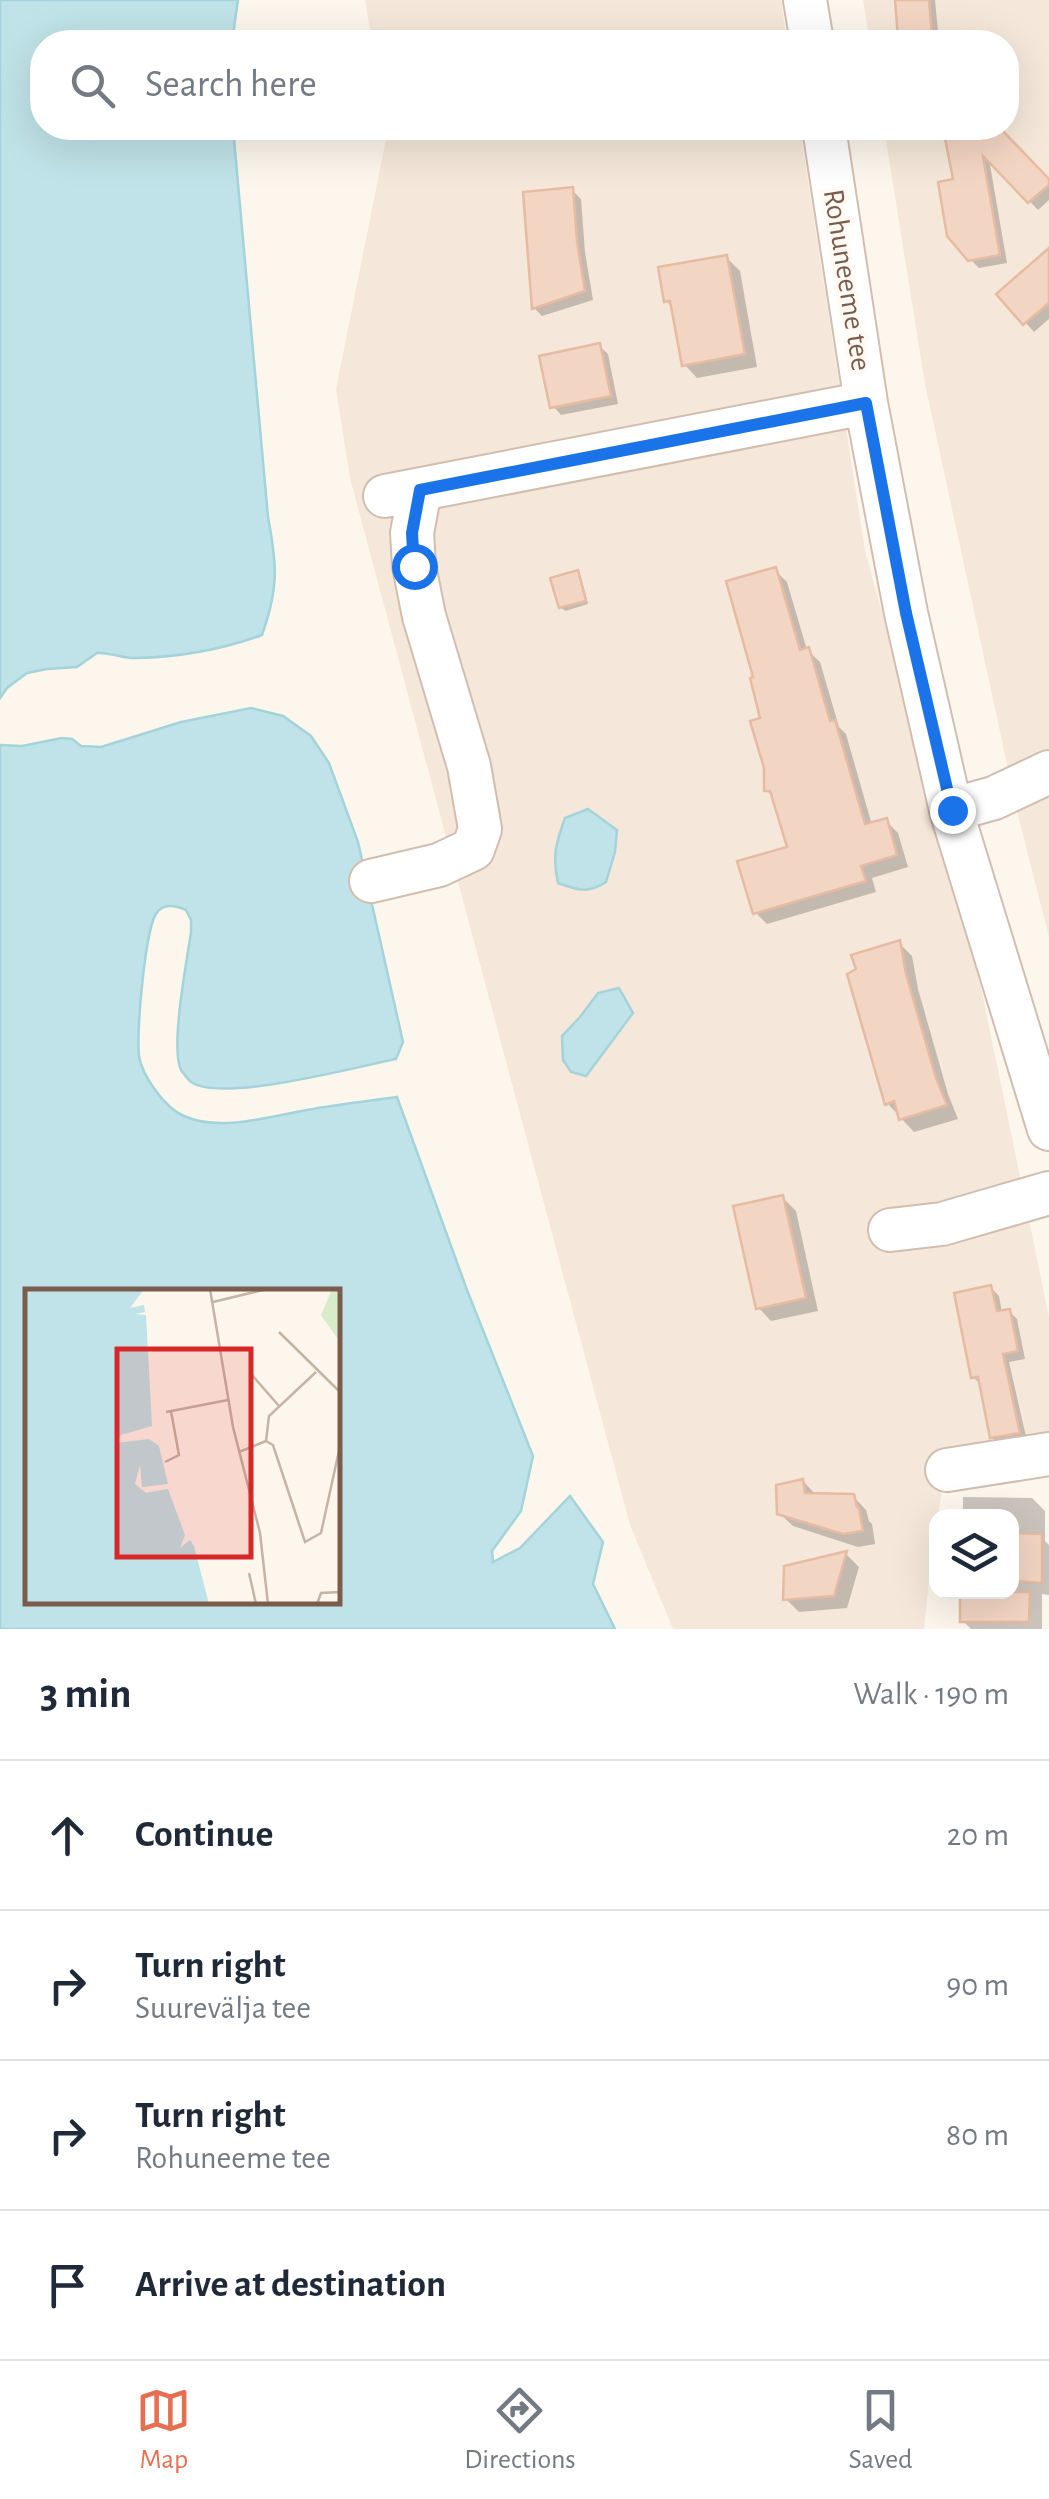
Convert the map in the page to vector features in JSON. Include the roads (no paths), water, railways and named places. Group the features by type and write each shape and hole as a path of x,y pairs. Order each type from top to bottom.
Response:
{"street":[{"path":"805,0 810,30"},
{"name":"Rohuneeme tee","path":"826,140 866,403 906,613 952,810 1049,1129"},
{"path":"371,881 439,865 473,849 480,828 469,766 424,616 402,493 866,403"},
{"path":"952,810 994,798 1049,772"},
{"path":"890,1230 942,1224 1049,1193"},
{"path":"947,1470 1049,1454"}],"water":[{"path":"0,0 238,0 234,30 30,30 30,140 234,140 275,576 262,635 216,649 169,656 132,658 97,653 77,667 27,673 0,698"},
{"path":"251,708 283,716 311,736 329,763 358,842 403,1042 396,1059 259,1086 207,1087 191,1082 181,1070 177,1043 191,920 186,910 175,906 158,911 149,936 140,1004 139,1056 162,1099 177,1112 199,1121 248,1121 397,1097 533,1456 521,1511 492,1551 493,1562 520,1548 570,1496 603,1542 593,1584 615,1629 0,1629 0,745 22,746 62,738 81,746 101,747 181,722"},
{"path":"588,809 617,830 606,882 582,890 558,883 555,858 565,818"},
{"path":"619,988 633,1013 586,1076 571,1072 563,1060 562,1036 598,993"}]}
